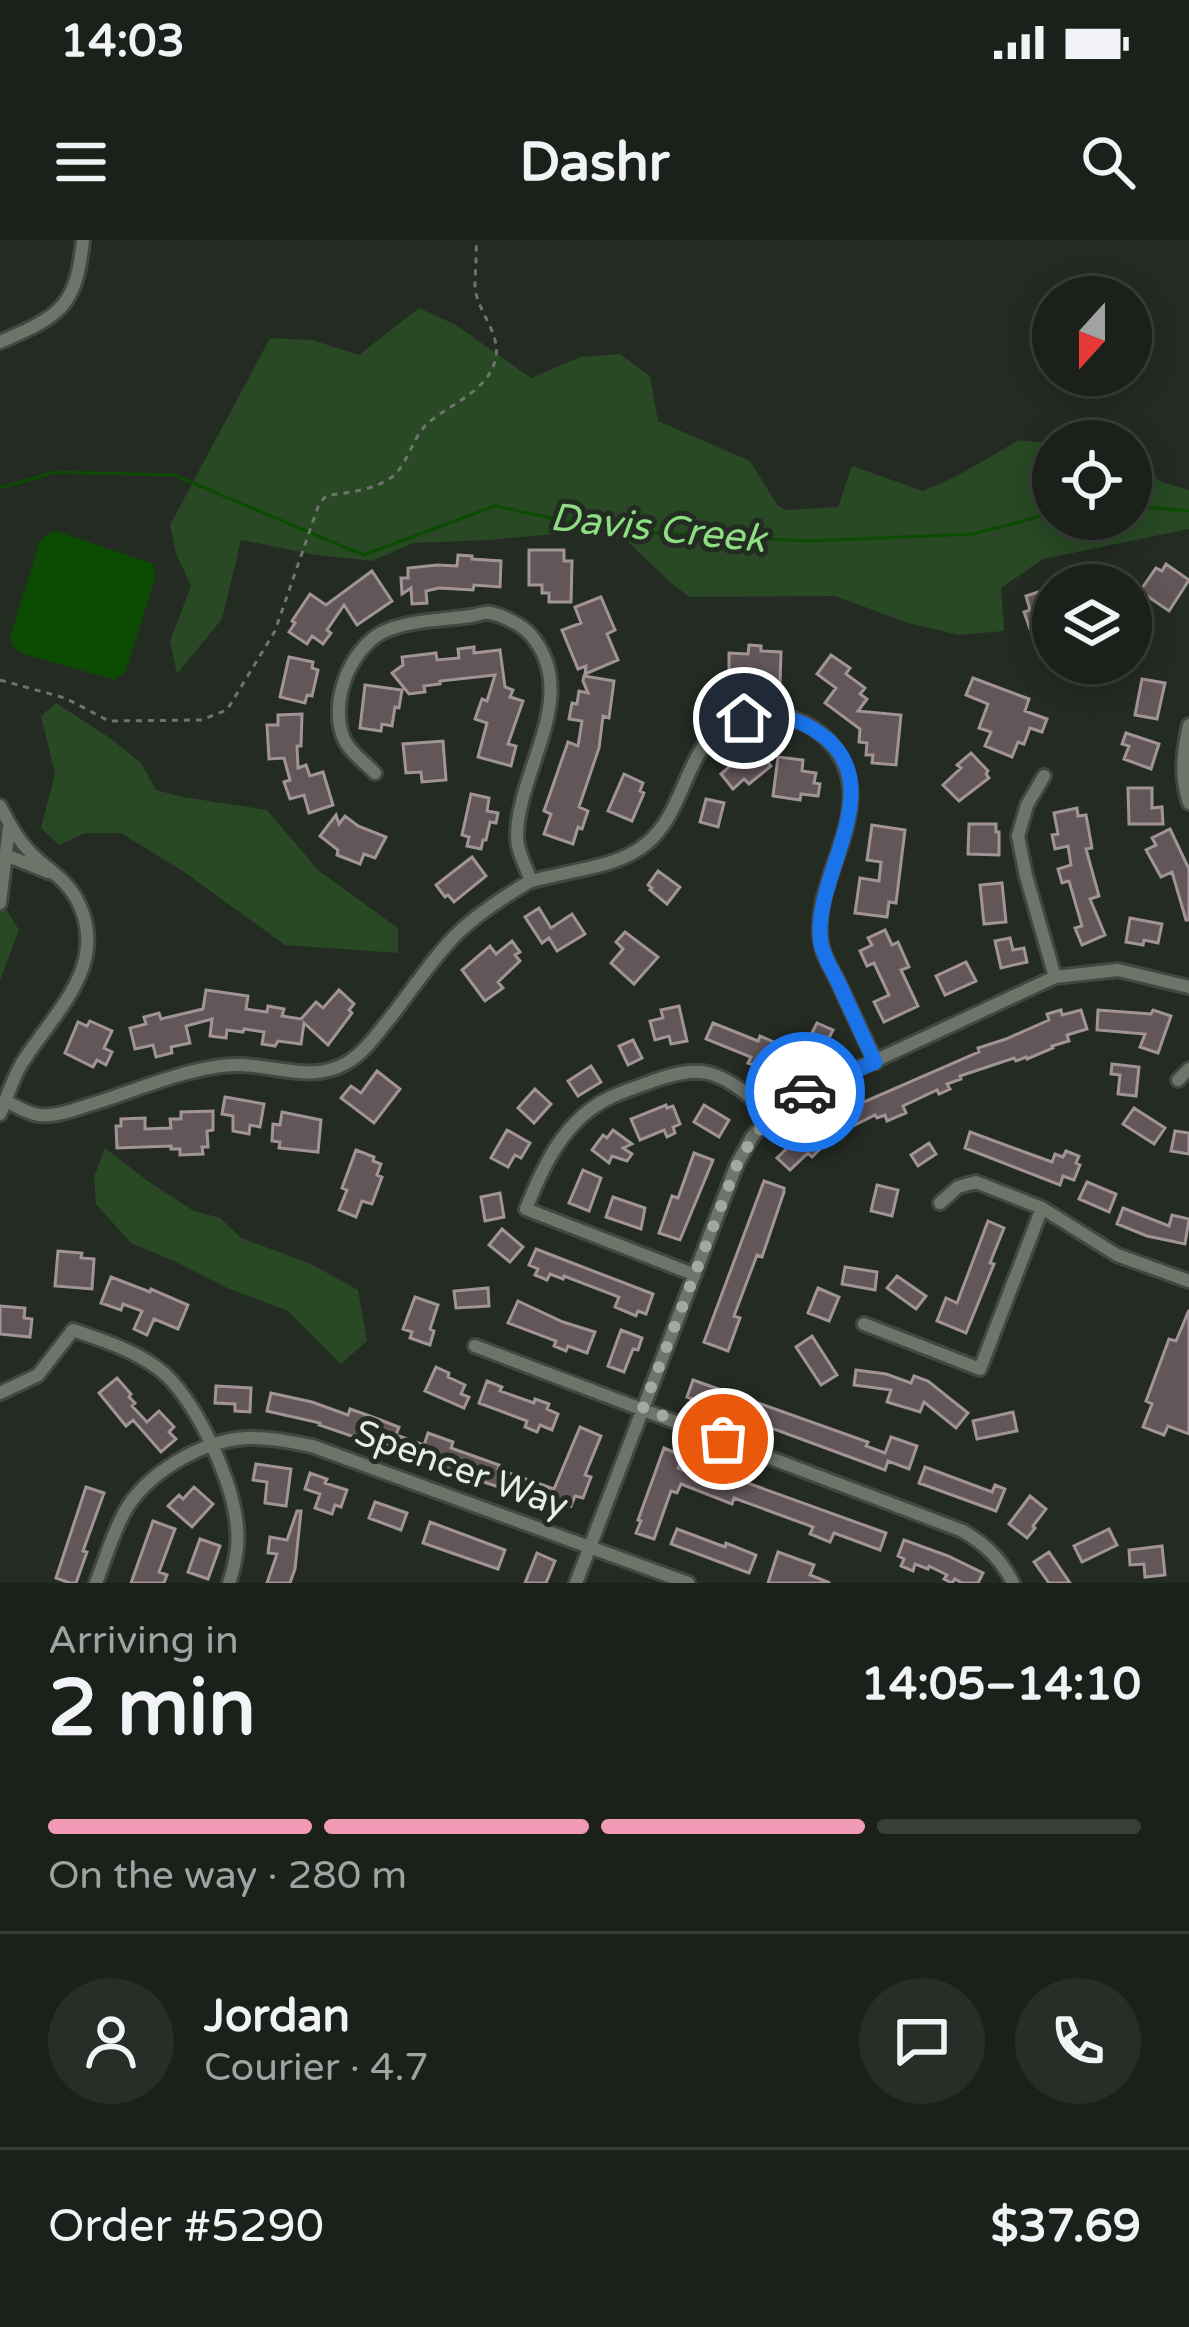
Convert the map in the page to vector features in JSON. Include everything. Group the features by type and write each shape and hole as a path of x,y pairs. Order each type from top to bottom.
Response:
{"street":[{"path":"0,342 57,314 71,293 82,240"},
{"path":"374,773 344,742 338,709 345,680 361,650 382,633 490,613 524,627 544,651 553,681 516,842 531,880"},
{"path":"0,806 30,852 73,893 87,928 88,950 78,981 19,1068 3,1108 38,1115 70,1111 208,1067 240,1064 328,1072 351,1061 460,931 531,880 623,859 641,848 658,834 708,738 744,718 788,716 830,741 851,781 851,805 820,919 822,948 875,1062"},
{"path":"1189,725 1184,771 1189,803"},
{"path":"1044,776 1027,805 1018,836 1055,977"},
{"path":"0,903 10,825"},
{"path":"6,855 55,874"},
{"path":"576,1583 737,1165 771,1115 812,1088 1055,977 1118,970 1189,987"},
{"path":"1178,1080 1189,1069"},
{"path":"693,1274 526,1210 544,1164 576,1120 606,1099 668,1076 692,1071 714,1074 771,1115"},
{"path":"940,1203 958,1187 976,1182 1042,1208 1117,1255 1189,1281"},
{"path":"864,1324 980,1369 1042,1208"},
{"path":"0,1394 38,1375 73,1330 124,1349 164,1373 186,1400 229,1492 238,1529 229,1583"},
{"path":"476,1346 963,1531 987,1546 1013,1583"},
{"name":"Spencer Way","path":"211,1446 243,1438 312,1446 688,1583"},
{"path":"97,1583 122,1516 137,1492 159,1472 211,1446"}],"path":[{"path":"0,680 65,698 109,721 201,720 226,710 275,631 326,496 368,489 394,477 421,430 442,411 469,398 490,370 496,341 475,290 476,240"}],"shaded area":[{"path":"419,308 456,325 531,378 580,357 620,354 650,376 658,421 750,461 778,506 787,510 838,507 852,466 923,491 1019,440 1032,442 1032,540 1135,540 1032,564 1001,588 1004,631 959,635 908,623 835,596 689,597 627,541 588,531 413,543 372,561 241,540 222,619 177,674 170,641 191,586 170,525 270,338 312,340 359,355"},
{"path":"1152,473 1159,481 1189,490 1189,529 1152,537"},
{"path":"57,531 153,564 155,578 126,671 115,680 21,653 12,645 11,634 40,541"},
{"path":"56,703 141,763 156,790 267,810 319,871 398,928 398,953 285,945 121,833 85,833 59,845 41,828 55,773 41,716"},
{"path":"0,899 19,930 0,980"},
{"path":"105,1148 194,1211 220,1218 241,1238 311,1264 358,1290 367,1341 341,1364 288,1311 131,1243 96,1204 94,1177"}],"building":[{"path":"529,550 564,550 564,561 572,561 571,602 549,602 542,585 529,585"},
{"path":"458,555 501,561 500,587 439,588 426,591 427,603 412,604 411,588 402,594 401,578 408,578 408,568 457,566"},
{"path":"1166,564 1189,580 1169,611 1152,599 1152,574 1156,568 1162,571"},
{"path":"372,571 392,601 357,625 344,605 323,644 312,636 307,644 289,632 310,594 326,605"},
{"path":"1032,594 1030,629 1024,612 1030,610 1026,596"},
{"path":"601,597 615,630 607,634 618,660 585,674 586,666 578,669 562,630 581,623 575,607"},
{"path":"749,645 781,652 780,683 762,682 761,688 746,688 746,675 729,674 729,653 748,654"},
{"path":"474,647 474,653 500,650 505,687 513,690 510,697 523,701 508,744 516,746 511,766 478,757 487,723 475,719 495,675 440,681 424,686 425,692 409,694 392,673 403,665 402,657 436,653 437,660 459,658 458,649"},
{"path":"831,655 850,668 846,674 865,688 860,694 867,699 858,711 901,715 896,765 872,763 873,755 866,755 867,743 859,742 860,729 825,703 836,688 817,674"},
{"path":"289,657 313,662 312,668 318,670 312,696 307,695 305,703 280,697"},
{"path":"584,676 614,681 609,718 603,716 599,748 579,807 588,811 573,844 544,834 551,814 544,811 568,742 578,746 582,721 569,719 579,691 588,693"},
{"path":"973,678 1029,699 1025,711 1047,719 1042,732 1030,728 1012,757 985,746 991,732 979,728 988,704 966,695"},
{"path":"1165,683 1157,719 1135,715 1141,684"},
{"path":"365,685 402,690 392,726 382,724 381,731 360,728"},
{"path":"302,714 298,768 306,765 310,776 323,772 333,805 309,813 304,795 290,799 284,758 269,759 267,725 278,725 278,715"},
{"path":"1126,733 1159,744 1151,769 1124,759 1129,746 1122,744"},
{"path":"443,741 446,780 422,782 421,772 406,773 403,744"},
{"path":"753,746 771,766 749,784 744,779 733,789 721,774"},
{"path":"971,753 989,778 959,801 943,785"},
{"path":"778,757 803,760 802,771 816,773 818,796 801,794 800,800 773,796"},
{"path":"624,774 643,783 640,791 644,793 632,821 608,811"},
{"path":"1128,788 1152,788 1152,808 1162,807 1163,824 1129,824"},
{"path":"471,794 489,798 487,811 498,813 481,849 467,846 469,837 462,835"},
{"path":"706,799 724,803 718,827 700,822"},
{"path":"1077,808 1078,816 1086,815 1092,848 1086,849 1099,896 1090,899 1105,935 1082,945 1075,928 1082,926 1069,881 1062,883 1058,869 1071,865 1068,846 1055,849 1052,835 1058,834 1054,813"},
{"path":"336,815 339,824 345,816 386,837 375,858 364,854 360,864 337,855 338,850 320,836"},
{"path":"969,824 996,824 999,855 968,854"},
{"path":"872,825 905,830 896,903 889,902 887,917 855,913 860,878 879,881 881,862 867,860"},
{"path":"1170,829 1189,869 1189,920 1172,872 1161,877 1146,850 1156,845 1152,838"},
{"path":"472,857 486,876 454,902 436,885"},
{"path":"658,871 680,887 667,904 648,885"},
{"path":"1002,883 1006,922 984,924 980,885"},
{"path":"539,908 551,928 572,914 585,934 557,951 549,938 542,943 525,917"},
{"path":"1130,918 1162,924 1158,943 1126,942"},
{"path":"885,930 892,945 898,942 909,967 901,970 918,1006 884,1022 874,1002 889,995 874,963 867,966 860,951 872,945 868,938"},
{"path":"625,932 658,957 634,984 611,963 623,949 616,942"},
{"path":"1010,938 1013,950 1024,948 1027,962 1001,968 995,941"},
{"path":"512,941 520,961 498,982 503,988 485,1001 462,970 490,946 496,954"},
{"path":"966,962 976,981 945,995 936,976"},
{"path":"206,990 248,996 246,1009 267,1012 268,1006 284,1009 282,1016 301,1019 316,1002 323,1008 339,990 354,1004 328,1045 304,1023 301,1044 262,1044 264,1032 244,1029 227,1030 226,1038 210,1036 212,1019 186,1026 190,1043 171,1047 172,1053 156,1057 153,1045 135,1049 130,1028 146,1024 144,1017 159,1013 161,1019 203,1009"},
{"path":"679,1006 687,1041 671,1044 669,1036 655,1040 650,1021 663,1018 661,1010"},
{"path":"1061,1010 1062,1015 1081,1010 1087,1029 1027,1059 1014,1058 960,1076 947,1084 950,1089 903,1106 906,1113 887,1121 885,1115 875,1115 835,1135 827,1118 1049,1020 1047,1014"},
{"path":"1098,1010 1151,1014 1153,1010 1171,1016 1158,1053 1140,1047 1145,1034 1097,1030"},
{"path":"90,1021 112,1031 104,1048 112,1052 106,1065 97,1060 93,1067 65,1053 78,1022 87,1026"},
{"path":"713,1023 783,1046 781,1052 786,1054 779,1073 748,1063 751,1057 706,1039"},
{"path":"817,1023 833,1030 820,1056 804,1048"},
{"path":"633,1040 642,1058 628,1065 619,1046"},
{"path":"1112,1064 1139,1067 1136,1096 1118,1094 1120,1075 1111,1074"},
{"path":"591,1066 601,1082 578,1096 568,1081"},
{"path":"377,1071 400,1089 374,1123 341,1098 351,1086 361,1093"},
{"path":"535,1089 551,1104 534,1123 518,1108"},
{"path":"225,1097 264,1104 260,1127 250,1125 249,1134 233,1131 233,1116 222,1114"},
{"path":"704,1105 729,1120 719,1137 694,1122"},
{"path":"673,1106 680,1124 673,1127 675,1133 667,1137 664,1130 640,1140 631,1119"},
{"path":"1134,1108 1165,1128 1154,1144 1123,1124"},
{"path":"213,1111 213,1130 207,1131 208,1147 202,1147 203,1154 180,1155 180,1149 171,1146 117,1148 116,1126 121,1126 121,1119 145,1118 145,1129 171,1128 170,1119 181,1119 181,1112"},
{"path":"282,1112 321,1120 318,1152 279,1148 280,1142 272,1141 273,1124 280,1125"},
{"path":"812,1124 828,1141 790,1170 777,1158"},
{"path":"507,1130 530,1143 508,1167 491,1158"},
{"path":"613,1130 632,1144 623,1148 632,1154 627,1161 612,1156 609,1163 592,1150"},
{"path":"1175,1131 1189,1133 1189,1154 1171,1151"},
{"path":"970,1132 1052,1162 1055,1154 1063,1157 1066,1151 1079,1156 1076,1163 1080,1165 1074,1180 1063,1176 1060,1185 965,1148"},
{"path":"929,1143 936,1154 918,1166 911,1155"},
{"path":"356,1150 381,1164 377,1175 382,1177 372,1204 362,1201 356,1217 339,1210"},
{"path":"694,1153 713,1160 680,1240 659,1233"},
{"path":"583,1170 601,1178 589,1211 569,1203"},
{"path":"764,1181 784,1192 762,1257 757,1255 734,1316 740,1318 728,1351 704,1342"},
{"path":"1087,1182 1116,1194 1109,1212 1079,1199"},
{"path":"877,1185 898,1190 892,1216 871,1211"},
{"path":"500,1193 504,1217 485,1221 481,1197"},
{"path":"613,1197 645,1208 641,1229 606,1217"},
{"path":"1123,1208 1169,1226 1172,1215 1189,1219 1185,1244 1117,1224"},
{"path":"988,1221 1004,1228 966,1333 937,1321 946,1298 957,1303"},
{"path":"502,1229 523,1247 510,1262 489,1245"},
{"path":"536,1249 653,1294 646,1314 638,1311 636,1316 615,1307 619,1297 564,1276 550,1274 547,1280 535,1275 538,1269 529,1265"},
{"path":"58,1251 94,1259 92,1289 55,1286"},
{"path":"845,1267 877,1272 875,1290 842,1284"},
{"path":"897,1276 926,1296 916,1309 887,1288"},
{"path":"111,1277 188,1305 178,1329 154,1319 147,1335 134,1329 142,1311 101,1303"},
{"path":"488,1288 489,1306 456,1308 454,1291"},
{"path":"818,1288 839,1297 829,1321 808,1313"},
{"path":"415,1297 438,1305 430,1345 410,1338 412,1332 403,1329"},
{"path":"518,1301 595,1332 587,1353 568,1346 566,1351 554,1346 556,1341 508,1323"},
{"path":"0,1306 25,1308 24,1318 32,1319 30,1337 0,1334"},
{"path":"1189,1310 1189,1434 1168,1426 1164,1435 1143,1427 1152,1404 1146,1401 1169,1339 1176,1341"},
{"path":"621,1330 642,1338 624,1372 608,1366"},
{"path":"812,1336 837,1375 821,1385 796,1347"},
{"path":"436,1367 465,1385 461,1394 469,1397 464,1408 425,1391"},
{"path":"856,1370 911,1383 914,1376 928,1381 968,1413 956,1428 924,1402 920,1412 887,1402 891,1390 854,1385"},
{"path":"117,1378 147,1422 159,1411 174,1427 169,1432 176,1439 161,1452 133,1420 126,1426 99,1393"},
{"path":"693,1380 868,1442 866,1446 885,1453 891,1437 917,1446 909,1469 888,1461 885,1470 687,1397"},
{"path":"487,1381 502,1387 500,1391 549,1404 547,1409 558,1414 552,1430 540,1425 537,1432 525,1427 527,1421 479,1403"},
{"path":"216,1386 251,1388 250,1412 235,1411 235,1404 215,1403"},
{"path":"271,1393 348,1415 350,1409 399,1427 396,1435 424,1445 428,1433 453,1442 451,1448 499,1465 498,1469 554,1489 580,1427 601,1436 585,1475 591,1477 583,1498 575,1496 571,1506 539,1495 537,1500 407,1456 409,1451 379,1441 378,1445 320,1423 267,1411"},
{"path":"1013,1412 1017,1431 977,1439 973,1421"},
{"path":"664,1448 683,1456 678,1468 702,1478 706,1468 886,1533 880,1550 834,1533 830,1542 810,1534 813,1527 681,1484 677,1493 671,1491 654,1539 636,1533"},
{"path":"256,1464 291,1469 286,1506 265,1503 267,1482 253,1480"},
{"path":"925,1467 992,1492 995,1485 1005,1489 996,1511 919,1483"},
{"path":"310,1473 347,1490 341,1507 335,1505 332,1514 315,1508 320,1494 305,1489"},
{"path":"86,1487 104,1493 76,1583 70,1583 56,1578"},
{"path":"194,1487 213,1504 192,1527 168,1506"},
{"path":"1030,1496 1046,1509 1027,1538 1009,1524"},
{"path":"375,1502 407,1513 401,1530 369,1518"},
{"path":"297,1511 301,1511 290,1583 267,1583 277,1554 268,1553 270,1537 287,1540"},
{"path":"153,1521 175,1529 159,1572 167,1575 164,1583 131,1583"},
{"path":"430,1522 505,1550 498,1569 423,1543"},
{"path":"677,1529 756,1555 749,1573 671,1544"},
{"path":"1109,1529 1117,1545 1082,1562 1074,1546"},
{"path":"200,1539 220,1546 208,1579 188,1572"},
{"path":"904,1540 983,1573 978,1583 955,1579 952,1583 929,1566 915,1564 913,1571 901,1566 904,1559 898,1556"},
{"path":"1162,1546 1165,1575 1145,1577 1144,1564 1130,1565 1129,1550"},
{"path":"778,1552 814,1565 810,1575 830,1583 768,1583"},
{"path":"1049,1552 1070,1583 1049,1583 1034,1562"},
{"path":"537,1553 555,1561 546,1583 525,1583"}],"waterway":[{"name":"Davis Creek","path":"0,488 55,472 174,475 363,555 495,506 614,531 808,541 973,534 1032,519"},
{"name":"Davis Creek","path":"1152,508 1189,511"}],"way so far":[{"path":"723,1439 643,1408 737,1165 771,1115 805,1092"}],"route":[{"path":"744,718 788,716 809,726 830,741 851,781 851,805 820,919 822,948 875,1062 805,1092"}]}
